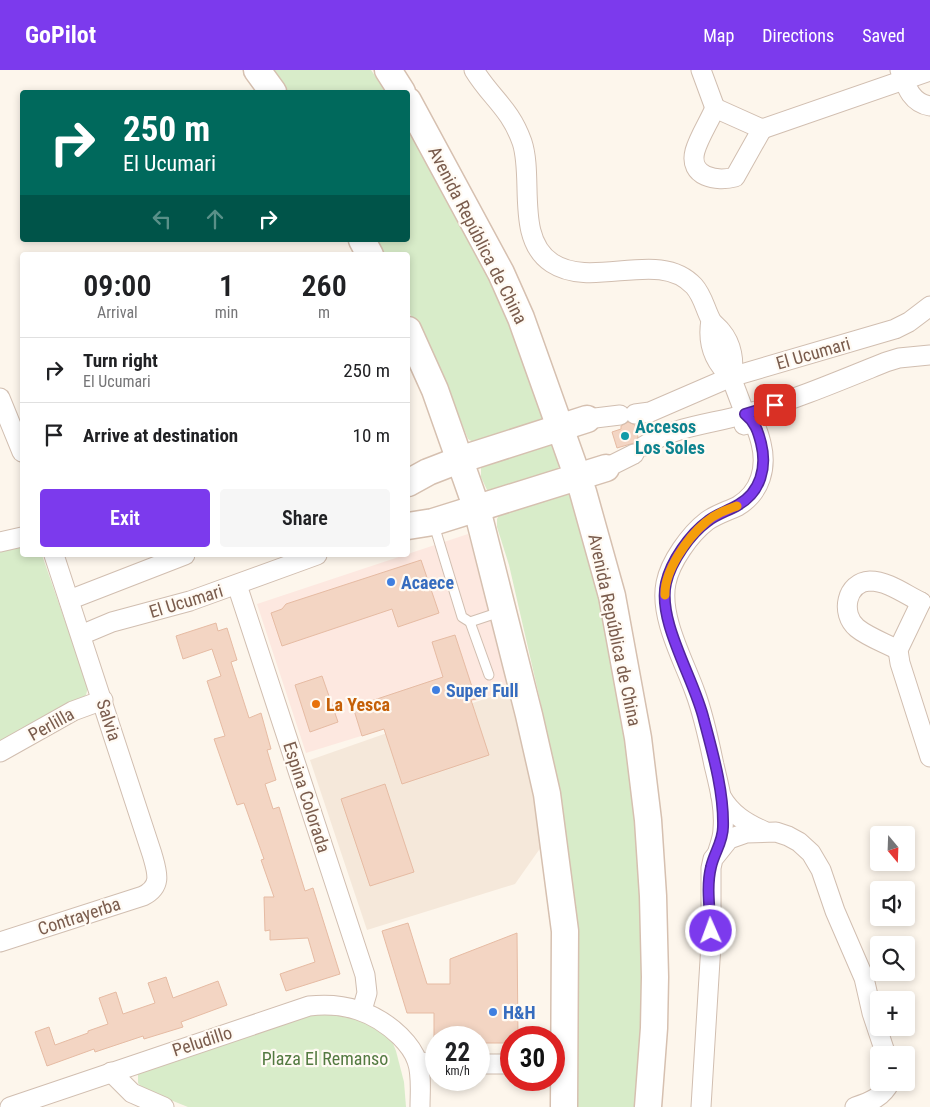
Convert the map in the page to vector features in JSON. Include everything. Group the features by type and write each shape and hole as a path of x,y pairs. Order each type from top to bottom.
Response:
{"main road":[{"path":"257,70 272,90"},
{"path":"388,70 401,90"},
{"name":"Avenida República de China","path":"410,105 501,273 536,354 577,477 612,596 644,780 653,896 654,1028 648,1107"},
{"path":"410,334 435,390 477,509 529,715 546,794 565,931 561,1026"},
{"path":"410,483 428,472 459,460 587,419"},
{"path":"410,526 433,522 606,468"},
{"path":"562,1091 564,1107"}],"street":[{"path":"474,70 509,113 522,142 527,172 527,205 530,226 537,247 544,257 551,263 568,270 599,273 662,270 675,274 694,286 705,304 711,320 709,341 721,368 731,377 745,414 744,429 755,462 757,485 738,506 718,514 697,531 675,562 666,581 665,590 666,613 704,718 721,795 723,829 717,854 711,868 710,881 711,944 701,1107"},
{"path":"701,70 715,108 695,152 696,163 699,169 710,178 716,180 735,177 762,129 902,75 930,71"},
{"path":"902,75 914,98 920,103 930,106"},
{"path":"715,108 762,129"},
{"name":"El Ucumari","path":"587,419 650,412 731,377 895,328 909,322 930,306"},
{"name":"El Ucumari","path":"606,468 666,434 745,414 795,398 899,358 930,355"},
{"path":"0,398 20,447"},
{"path":"0,542 20,537"},
{"name":"Salvia","path":"55,557 103,700 156,867 156,887"},
{"path":"69,600 180,557"},
{"name":"El Ucumari","path":"81,635 112,622 190,601 312,557"},
{"path":"898,650 857,628 850,620 847,610 847,599 851,592 861,584 870,581 886,584 925,600 898,650 900,663 930,757"},
{"name":"Espina Colorada","path":"237,585 365,975 367,993 362,1010"},
{"name":"Perlilla","path":"0,752 73,711 103,700"},
{"path":"721,795 729,809 737,816 764,832"},
{"path":"717,854 729,839 746,832 764,832 788,836 799,842 816,860 864,978 872,1013 883,1046"},
{"name":"Contrayerba","path":"0,942 143,896 153,891 156,887"},
{"name":"Peludillo","path":"10,1107 309,1006 328,1004 362,1010 373,1015 393,1030 412,1051 425,1061"},
{"path":"110,1072 132,1093 164,1107"},
{"path":"420,1107 425,1075"},
{"path":"855,1107 871,1102 886,1091"}],"lane":[{"path":"433,522 462,617 470,622 489,675"},
{"path":"470,622 502,612"}],"shaded area":[{"path":"468,534 513,689 306,753 257,604 399,557 410,557 410,553"},
{"path":"513,689 546,840 515,884 367,930 310,760"}],"green space":[{"path":"270,70 371,70 385,90 284,90"},
{"path":"410,129 491,266 543,419 536,425 476,444 468,439 445,382 410,314 410,252 380,252 375,242 410,242"},
{"path":"550,442 555,445 560,464 557,471 493,493 487,490 481,477 481,466"},
{"path":"567,493 572,497 620,674 644,867 641,1107 576,1107 578,1033 564,846 540,700 509,565 497,527 497,519 500,513"},
{"path":"20,544 20,557 43,557 88,687 86,695 81,699 0,744 0,548"},
{"name":"Plaza El Remanso","path":"315,1011 347,1013 379,1029 392,1041 404,1082 406,1107 188,1107 143,1089 138,1083 138,1070"}],"building":[{"path":"628,422 635,425 638,437 634,443 617,448 612,432 621,429 621,426"},
{"name":"Acaece","path":"421,560 439,613 398,627 392,609 282,646 271,613 282,609 286,604"},
{"path":"216,623 218,631 227,628 237,660 231,662 249,718 261,713 271,749 267,750 276,780 265,784 273,809 279,807 305,891 313,888 340,974 286,991 280,974 315,962 308,938 270,940 270,930 265,931 264,897 274,897 261,860 264,859 244,803 237,805 214,739 225,736 207,681 221,676 212,649 183,659 176,636"},
{"path":"455,635 476,699 471,700 489,755 402,784 384,729 362,736 353,707 443,677 432,642"},
{"name":"La Yesca","path":"322,676 338,722 310,732 295,685"},
{"path":"385,784 414,872 370,886 341,799"},
{"path":"408,923 427,984 450,984 450,959 517,933 518,1026 500,1026 500,1043 490,1043 490,1026 434,1026 434,1013 407,1013 382,931"},
{"path":"166,977 173,998 218,981 227,1005 181,1022 183,1027 144,1039 143,1036 95,1052 94,1049 47,1066 35,1032 49,1027 55,1045 88,1033 88,1031 108,1024 99,998 116,992 123,1014 155,1003 148,983"}],"slow traffic":[{"path":"665,595 666,581 670,571 682,550 697,531 718,514 737,506"}],"place":[{"name":"Accesos Los Soles","path":"625,436"},
{"name":"Acaece","path":"391,582"},
{"name":"Super Full","path":"436,690"},
{"name":"La Yesca","path":"316,704"},
{"name":"H&H","path":"493,1012"}],"route":[{"path":"711,931 711,868 722,840 723,810 704,718 666,613 666,581 682,550 697,531 718,514 738,506 753,492 764,468 764,455 757,428 753,420 745,414 775,405"}]}
